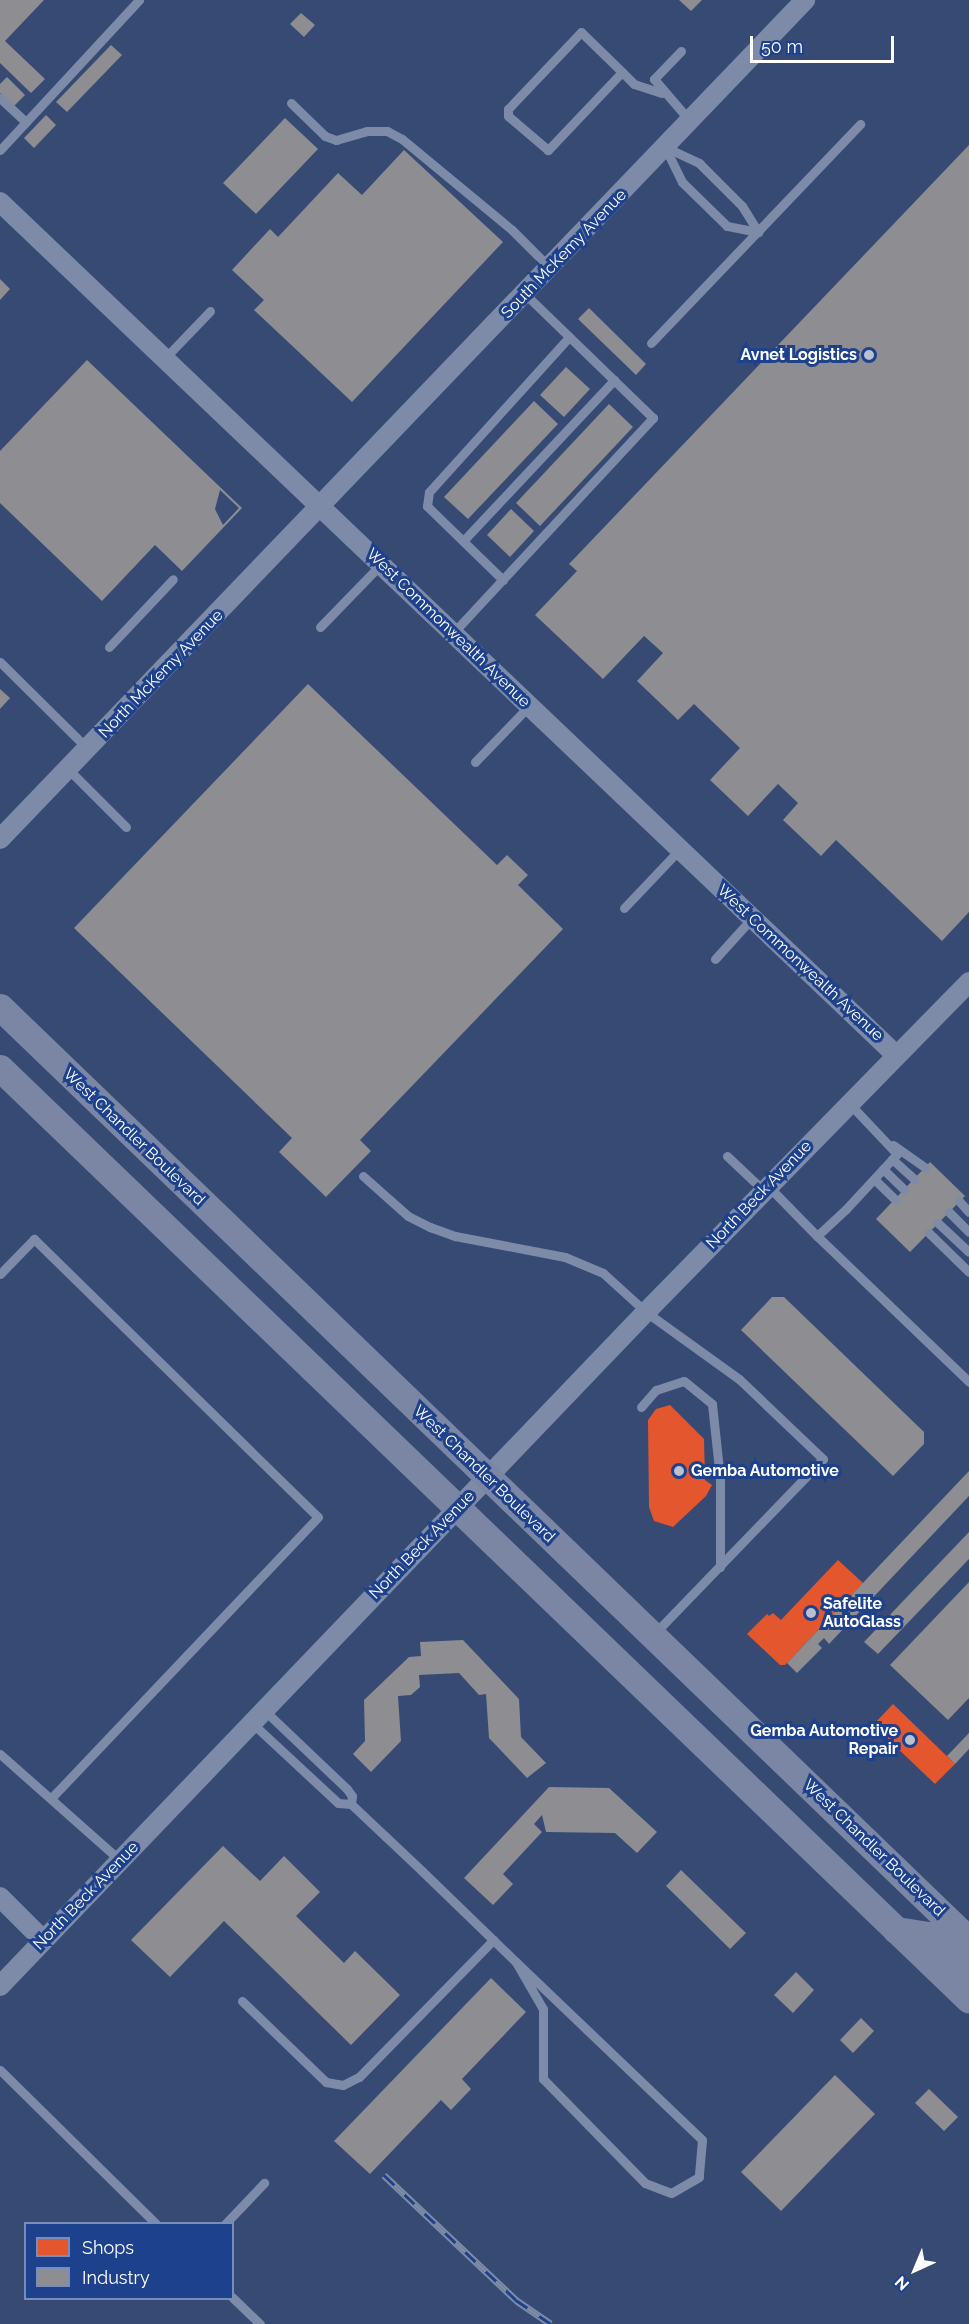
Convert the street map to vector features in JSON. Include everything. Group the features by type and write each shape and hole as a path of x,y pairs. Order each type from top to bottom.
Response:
{"main road":[{"name":"West Chandler Boulevard","path":"0,1007 969,1940"},
{"path":"0,1068 969,2000"},
{"path":"896,1930 929,1935 969,1973"}],"street":[{"name":"South McKemy Avenue","path":"322,508 805,0"},
{"name":"West Commonwealth Avenue","path":"0,201 896,1055"},
{"name":"North McKemy Avenue","path":"0,839 322,508"},
{"name":"North Beck Avenue","path":"0,1986 646,1312 969,982"},
{"path":"0,1897 43,1940"}],"lane":[{"path":"0,150 139,0"},
{"path":"622,72 548,150 508,116 508,109 581,32 622,72 634,84 662,93"},
{"path":"681,51 654,79 662,93 690,121"},
{"path":"0,98 26,123"},
{"path":"291,103 325,135 336,140 367,131 387,131 402,139 512,230 550,268"},
{"path":"651,343 861,124"},
{"path":"665,147 682,182 727,226 758,232"},
{"path":"665,147 699,164 742,206 758,232"},
{"path":"453,633 653,418 525,294"},
{"path":"165,358 210,310"},
{"path":"503,580 427,506 429,492 569,337"},
{"path":"463,541 614,380"},
{"path":"320,627 381,564"},
{"path":"109,647 173,579"},
{"path":"0,662 88,748"},
{"path":"475,762 530,705"},
{"path":"68,770 126,827"},
{"path":"624,908 680,849"},
{"path":"715,959 752,918"},
{"path":"849,1103 887,1140 925,1167"},
{"path":"817,1236 897,1154 887,1140"},
{"path":"727,1156 766,1188 969,1382"},
{"path":"892,1159 914,1179"},
{"path":"883,1169 904,1190"},
{"path":"363,1176 408,1216 430,1227 455,1236 588,1264 646,1312 739,1379 823,1460 652,1636"},
{"path":"874,1179 895,1199"},
{"path":"959,1202 969,1212"},
{"path":"949,1212 969,1232"},
{"path":"938,1223 969,1252"},
{"path":"929,1233 969,1272"},
{"path":"0,1274 34,1239 318,1517 51,1798"},
{"path":"641,1407 656,1390 684,1381 712,1404 720,1479 720,1567"},
{"path":"258,1716 347,1789 352,1796 351,1804"},
{"path":"258,1716 338,1803 351,1804 702,2140 699,2177 671,2193 645,2182 543,2079 543,2009 516,1962"},
{"path":"0,1754 120,1860"},
{"path":"242,2001 326,2082 342,2085 359,2078 493,1940"},
{"path":"0,2070 155,2222"},
{"path":"226,2222 264,2183"},
{"path":"234,2299 260,2324"}],"building: Shops":[{"path":"670,1405 704,1439 705,1480 712,1485 706,1496 673,1527 654,1521 649,1507 648,1420 656,1409"},
{"name":"Safelite AutoGlass","path":"838,1560 863,1583 785,1665 780,1665 747,1634 767,1614 769,1616 773,1613 781,1620"},
{"name":"Gemba Automotive Repair","path":"893,1704 955,1764 935,1784 873,1725"}],"building: Industry":[{"path":"0,0 44,0 5,41 45,79 31,93 0,63"},
{"path":"679,0 702,0 691,11"},
{"path":"301,13 315,25 304,37 290,24"},
{"path":"111,45 122,55 67,112 56,102"},
{"path":"7,77 25,95 14,106 0,93 0,84"},
{"path":"46,115 56,125 34,148 24,138"},
{"path":"285,118 318,149 256,214 223,183"},
{"name":"Avnet Logistics","path":"969,145 969,912 942,941 836,840 821,856 783,820 798,803 778,784 748,816 710,780 740,748 694,704 678,720 637,681 663,653 644,636 603,679 535,615 577,571 569,564"},
{"path":"404,150 503,242 352,402 254,310 264,300 232,270 270,229 278,237 338,173 362,195"},
{"path":"0,279 10,289 0,300"},
{"path":"589,308 646,364 636,375 578,319"},
{"path":"87,360 242,508 182,571 155,545 102,601 0,503 0,451","holes":["220,490 239,508 223,525 215,509"]},
{"path":"566,367 590,389 564,417 540,395"},
{"path":"534,401 558,424 468,519 444,497"},
{"path":"609,404 633,427 540,526 516,503"},
{"path":"511,509 534,531 510,557 487,535"},
{"path":"308,684 497,865 507,855 528,875 518,885 563,929 360,1140 371,1151 326,1197 279,1152 292,1138 74,928"},
{"path":"0,689 10,698 0,709"},
{"path":"930,1162 965,1196 910,1252 876,1219"},
{"path":"772,1297 784,1297 924,1432 924,1444 893,1476 741,1330"},
{"path":"969,1471 969,1496 829,1644 824,1638 818,1644 822,1648 797,1673 787,1663"},
{"path":"969,1532 969,1559 878,1654 864,1642"},
{"path":"969,1582 969,1698 948,1720 890,1665"},
{"path":"463,1640 519,1699 521,1737 546,1763 527,1778 489,1738 486,1694 479,1695 459,1673 419,1675 420,1687 411,1695 398,1696 401,1741 371,1772 353,1754 365,1741 364,1700 409,1657 421,1656 420,1642"},
{"path":"969,1733 969,1749 955,1764 947,1756"},
{"path":"549,1787 609,1788 657,1832 637,1853 615,1833 546,1832 542,1815 534,1824 542,1832 503,1874 513,1884 493,1905 464,1878"},
{"path":"223,1846 260,1881 284,1856 320,1892 296,1916 344,1963 355,1951 400,1995 351,2045 224,1921 170,1977 131,1940"},
{"path":"681,1870 746,1933 730,1949 666,1886"},
{"path":"796,1972 814,1990 793,2013 774,1995"},
{"path":"491,1978 526,2012 462,2079 471,2089 451,2110 441,2100 370,2174 334,2141"},
{"path":"861,2018 874,2031 853,2053 840,2040"},
{"path":"835,2075 875,2114 781,2211 741,2172"},
{"path":"929,2089 958,2117 944,2131 915,2103"}],"railway":[{"path":"384,2175 516,2300 551,2324"}],"place":[{"name":"Avnet Logistics","path":"869,355"},
{"name":"Gemba Automotive","path":"679,1471"},
{"name":"Safelite AutoGlass","path":"811,1613"},
{"name":"Gemba Automotive Repair","path":"910,1740"}]}
